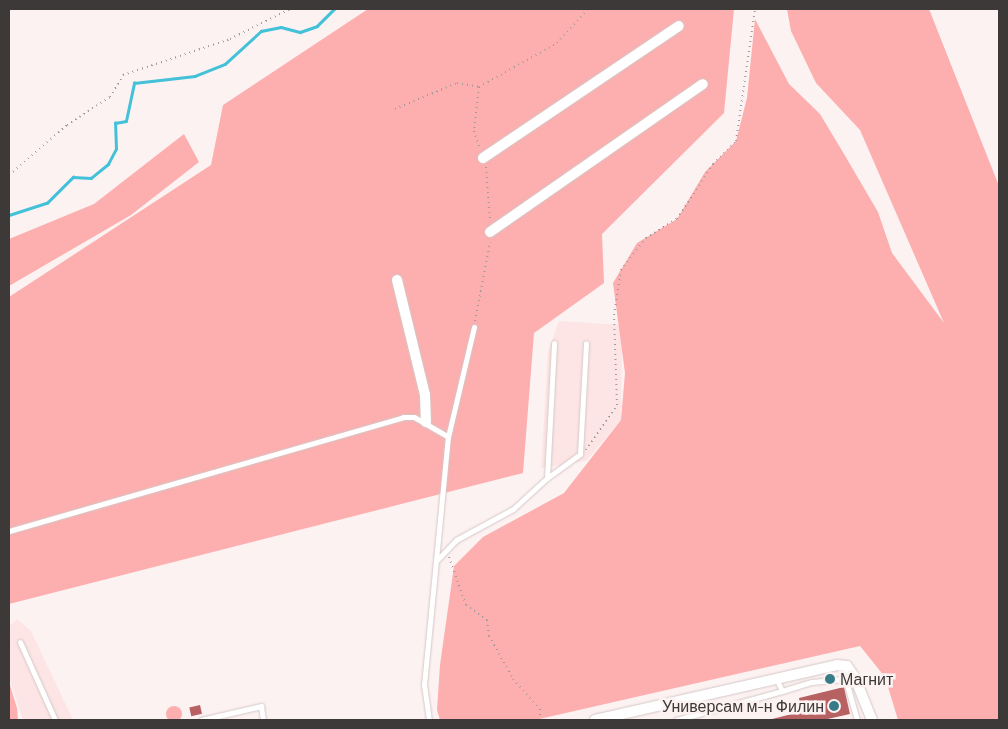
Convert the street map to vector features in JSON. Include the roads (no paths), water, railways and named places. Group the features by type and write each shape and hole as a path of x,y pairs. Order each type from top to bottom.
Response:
{"street":[{"path":"483,158 679,26"},
{"path":"490,232 703,84"},
{"path":"398,280 425,395 426,422"},
{"path":"595,720 837,664 847,666 851,679 872,718"}],"lane":[{"path":"429,720 424,685 448,437 474,327"},
{"path":"547,478 554,343"},
{"path":"436,560 456,540 513,509 547,478 580,454 586,343"},
{"path":"9,531 404,417 426,422 448,437"},
{"path":"20,642 55,720"},
{"path":"776,678 782,691"},
{"path":"676,720 812,682 851,679 856,720 872,718"},
{"path":"201,720 261,706 263,720"}],"waterway":[{"path":"9,215 47,203 73,177 91,178 108,164 116,149 115,123 126,121 134,83 195,76 225,64 261,31 281,27 300,32 317,26 334,9"}],"place":[{"name":"Магнит","path":"830,679"},
{"name":"Универсам м-н Филин","path":"834,706"}]}
